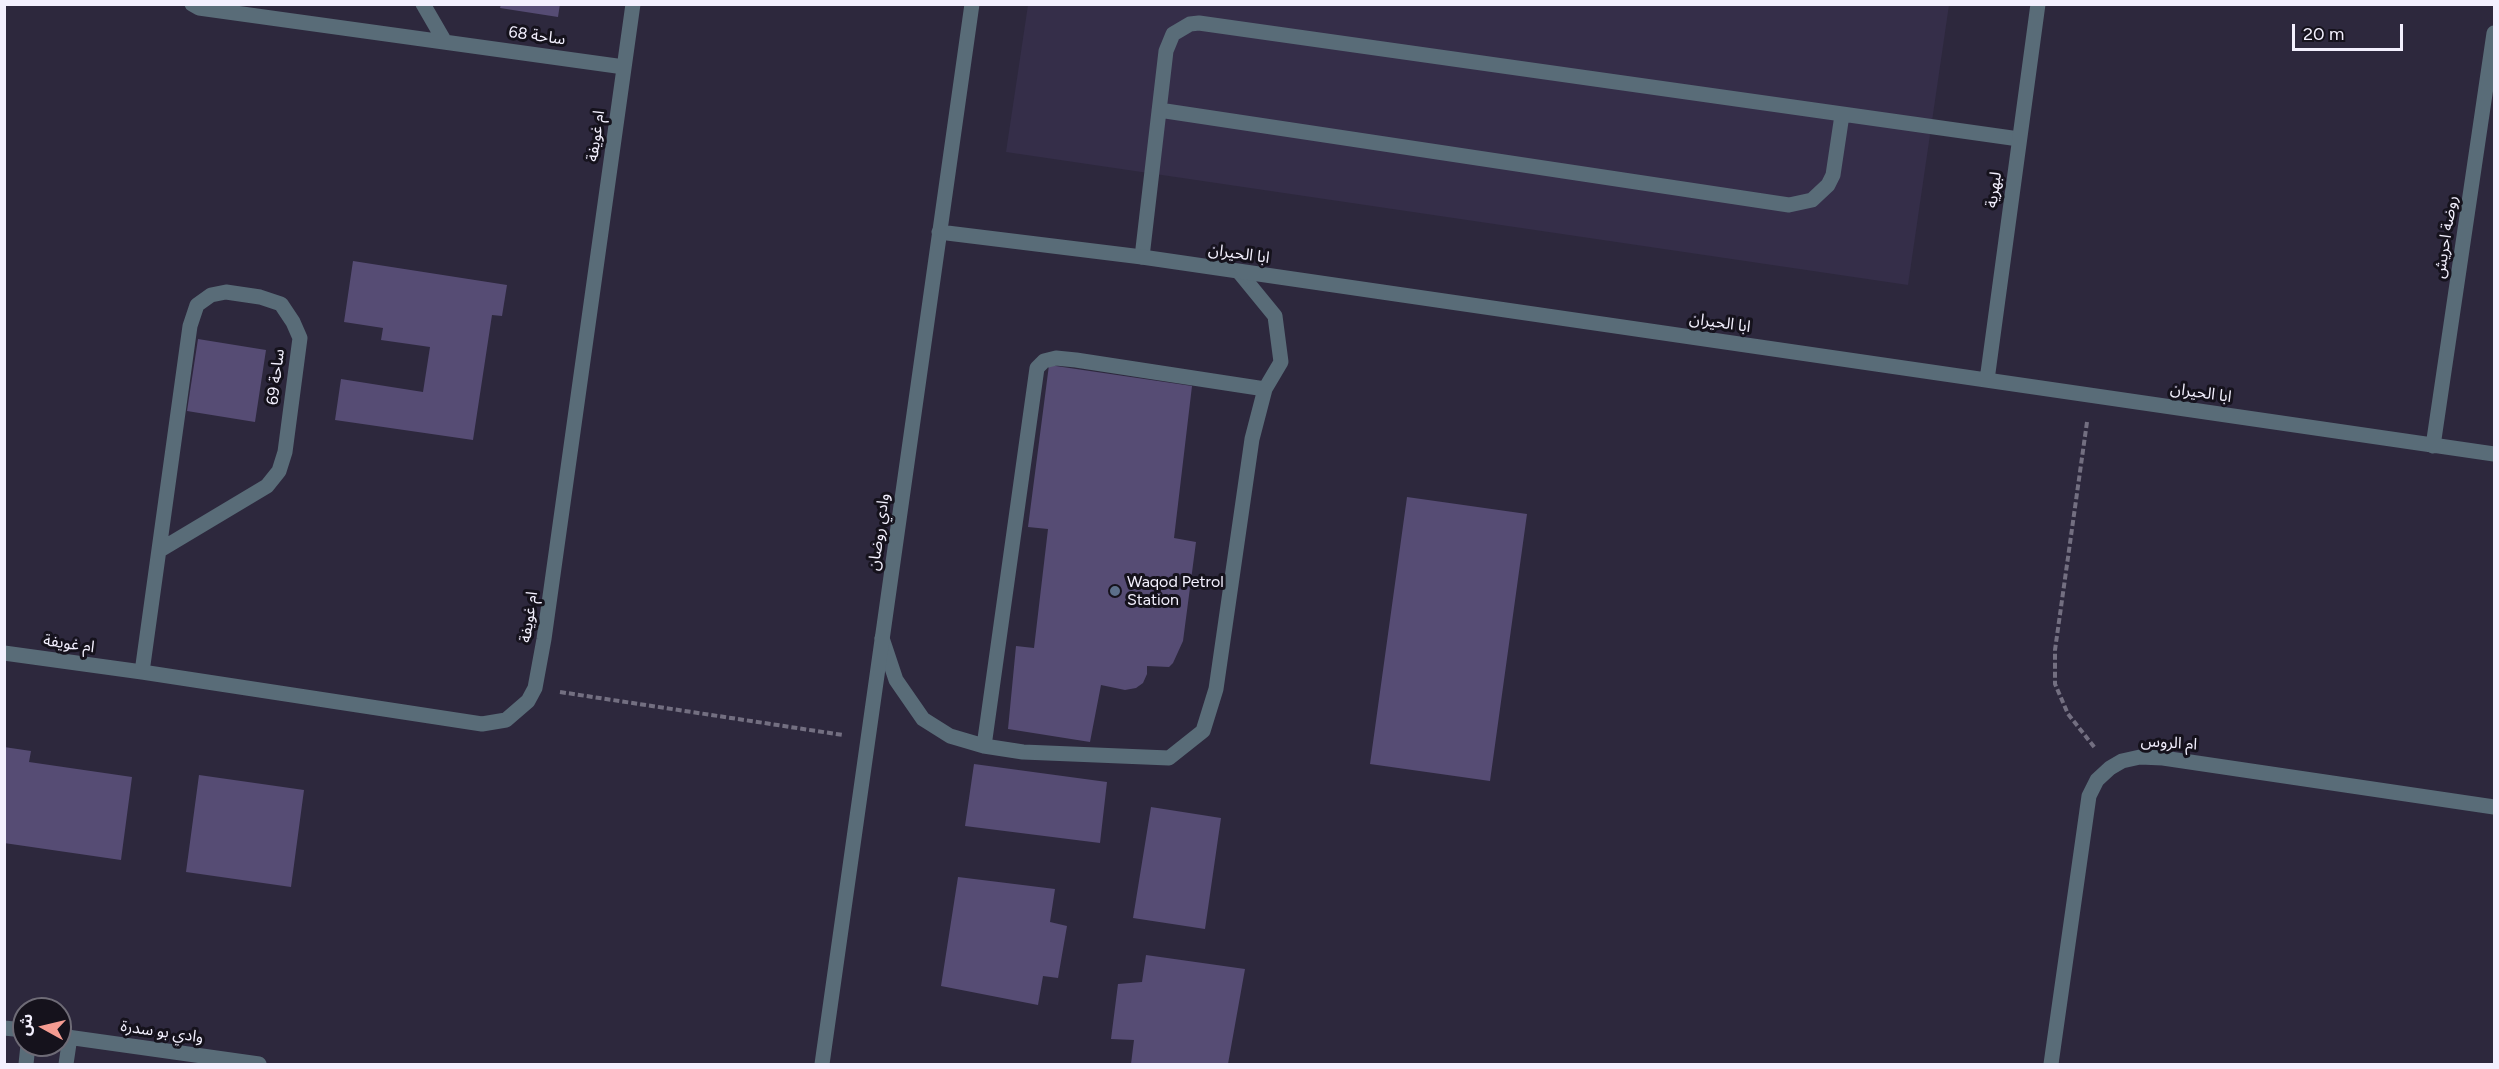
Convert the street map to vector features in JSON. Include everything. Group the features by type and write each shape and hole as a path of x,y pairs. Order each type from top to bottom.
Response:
{"street":[{"name":"ساحة 68","path":"192,4 199,8 624,67"},
{"path":"423,4 445,42"},
{"name":"ام غويفة","path":"4,653 482,724 506,720 528,700 535,688 544,639 633,4"},
{"name":"وادي روضان","path":"822,1065 972,4"},
{"name":"لبهرية","path":"1987,380 2038,4"},
{"path":"1142,257 1168,42 1181,27 1199,23 2019,139"},
{"name":"روضة احريش","path":"2433,446 2494,33"},
{"path":"1159,110 1789,205 1812,200 1828,185 1833,175 1842,115"},
{"name":"ابا الحيران","path":"939,232 1142,257 2494,454"},
{"path":"882,638 896,680 923,719 950,736 984,746 1023,752 1169,758 1203,731 1216,689 1252,439 1265,389 1281,362 1275,316 1239,272"},
{"name":"ساحة 69","path":"142,672 190,326 197,305 211,295 226,292 260,297 280,304 293,322 300,338 285,452 279,471 267,486 160,550"},
{"path":"984,746 1037,368 1044,361 1056,358 1265,389"},
{"name":"ام الروس","path":"2110,768 2122,761 2140,757 2163,758 2494,807"},
{"path":"2051,1065 2089,796 2097,780 2110,768"},
{"name":"وادي بو سدرة","path":"72,1037 259,1065"}],"path":[{"path":"2091,395 2055,650 2055,684 2068,714 2110,768"},
{"path":"535,688 867,739"}],"shaded area":[{"path":"1028,5 1949,5 1908,285 1006,152"}],"building":[{"path":"501,4 560,4 558,17 500,8"},
{"path":"353,261 507,285 502,316 492,315 473,440 335,420 341,379 423,392 430,347 381,340 383,328 344,322"},
{"path":"198,339 266,350 255,422 187,411"},
{"name":"Waqod Petrol Station","path":"1049,365 1192,386 1174,538 1196,542 1183,641 1169,667 1147,666 1147,674 1143,683 1136,688 1125,690 1101,685 1090,742 1008,729 1016,646 1034,648 1048,529 1028,527"},
{"path":"1407,497 1527,514 1490,781 1370,764"},
{"path":"4,747 31,751 29,762 132,777 121,860 4,843"},
{"path":"974,764 1107,782 1100,843 965,826"},
{"path":"199,775 304,790 291,887 186,872"},
{"path":"1151,807 1221,818 1205,929 1133,918"},
{"path":"958,877 1055,889 1050,922 1067,926 1058,978 1043,976 1038,1005 941,986"},
{"path":"1146,955 1245,969 1228,1064 1131,1064 1134,1040 1111,1039 1118,984 1142,982"}],"place":[{"name":"Waqod Petrol Station","path":"1115,591"}]}
